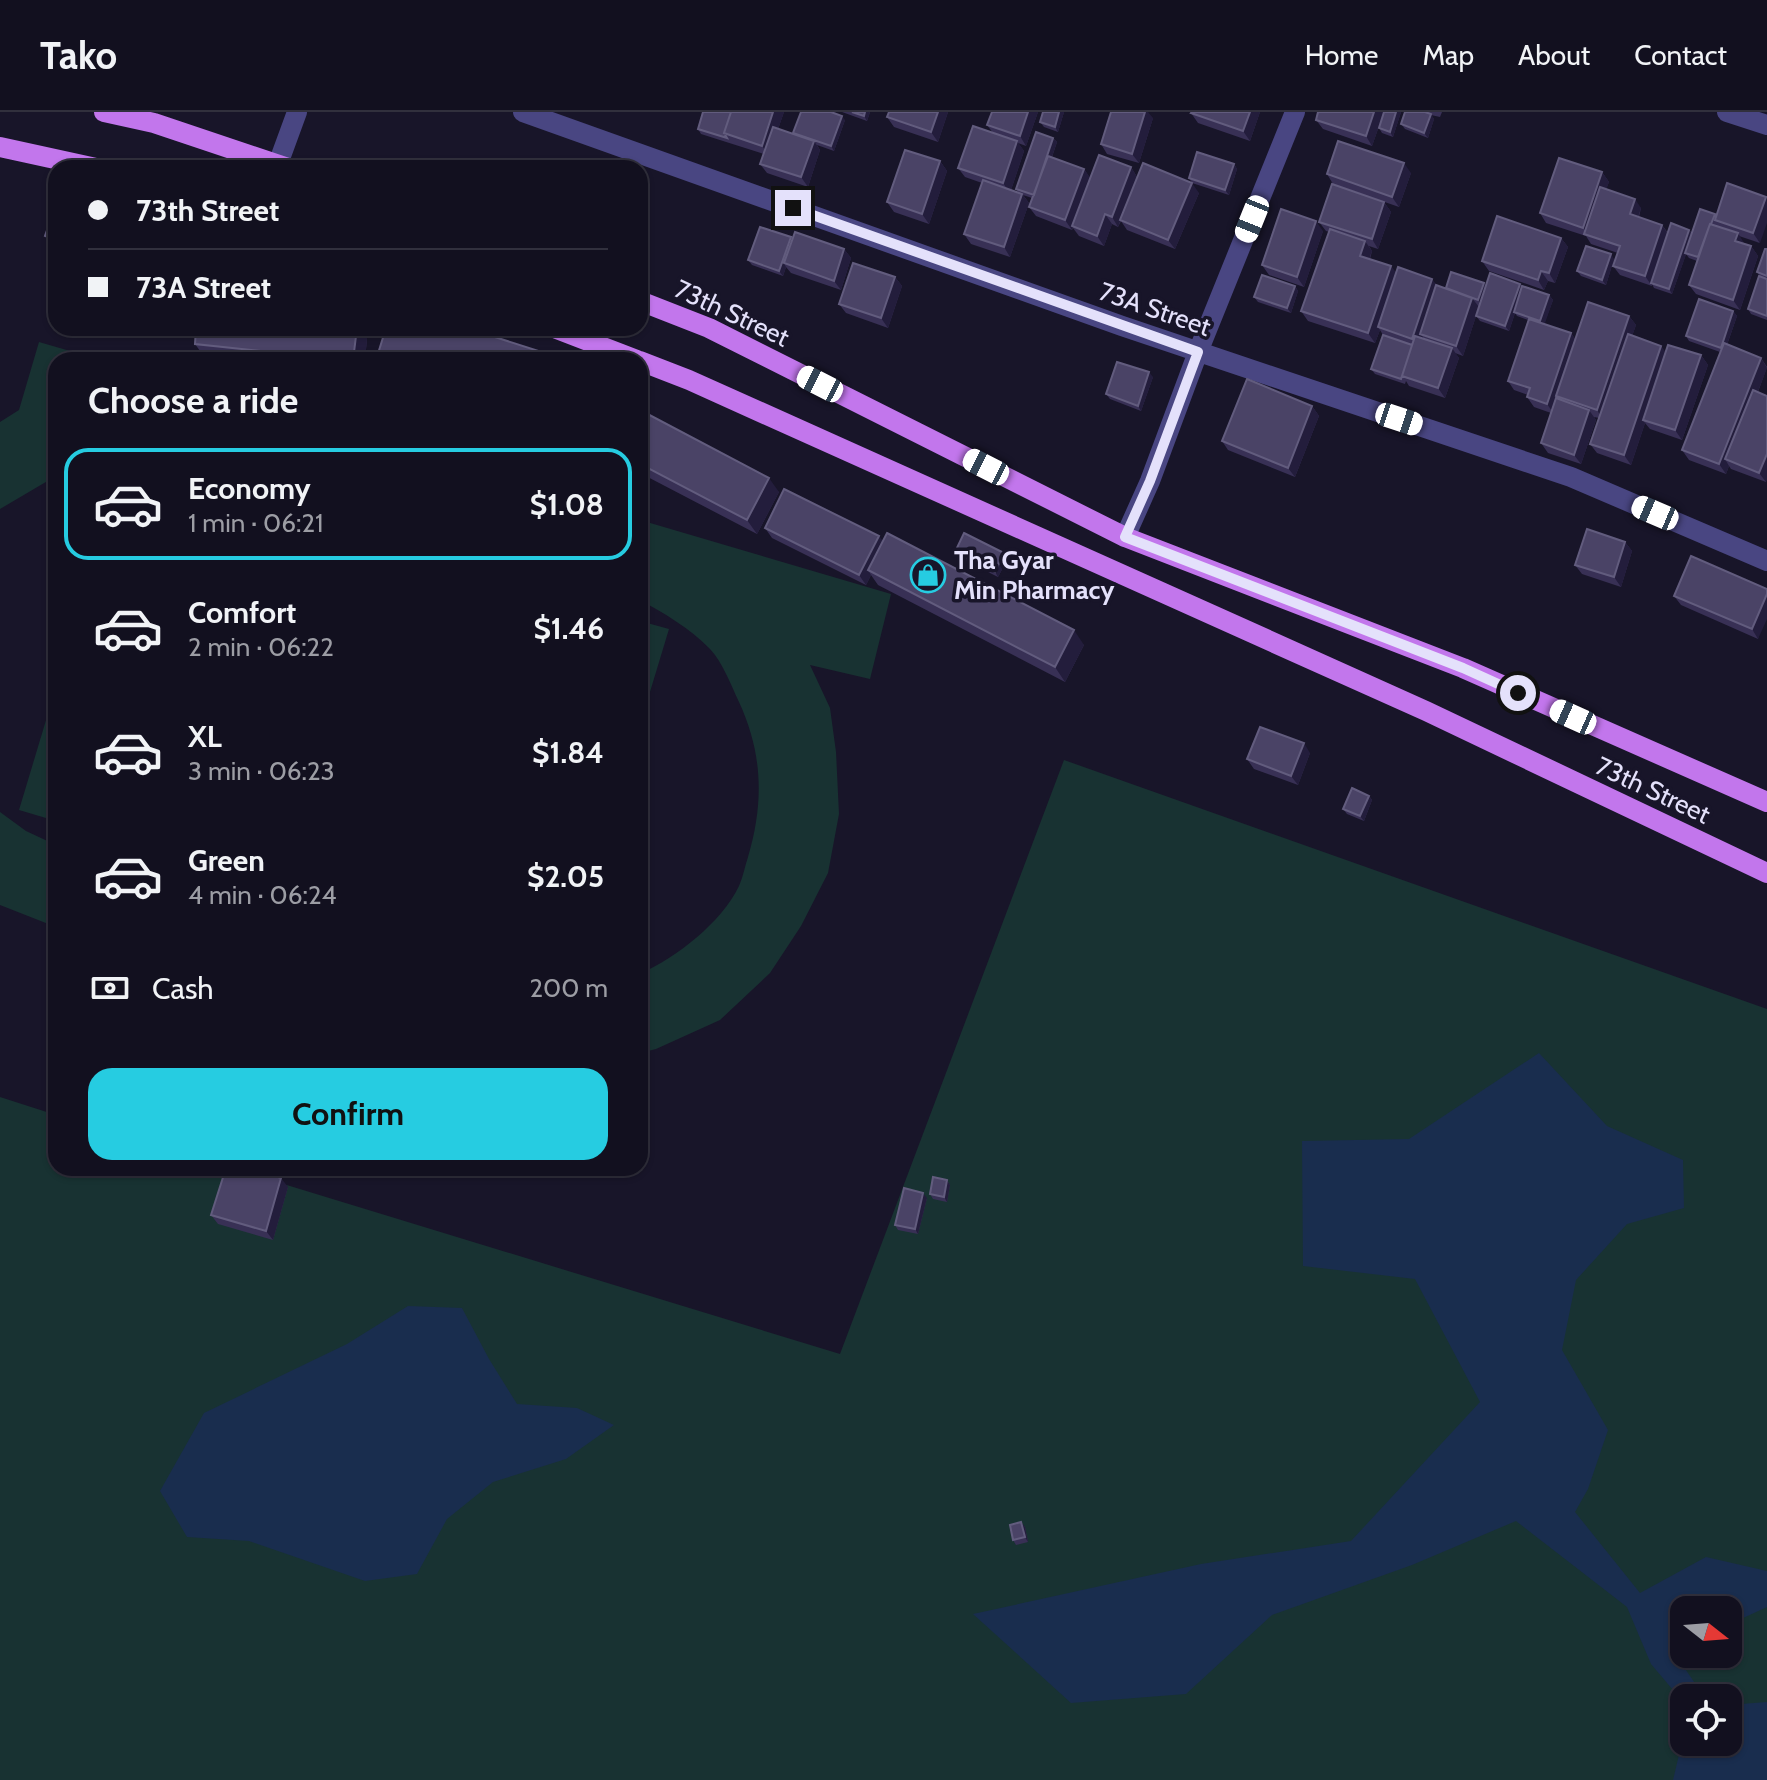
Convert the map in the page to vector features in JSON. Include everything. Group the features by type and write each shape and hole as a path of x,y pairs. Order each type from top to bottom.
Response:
{"main road":[{"path":"104,112 154,123 265,160"},
{"path":"0,147 59,160"},
{"name":"73th Street","path":"648,304 709,328 1125,537 1463,668 1767,802"},
{"name":"73th Street","path":"575,336 618,352"},
{"name":"73th Street","path":"648,364 1426,711 1767,873"}],"street":[{"path":"285,160 297,112"},
{"name":"73A Street","path":"523,112 1198,352 1571,477 1767,561"},
{"path":"1125,537 1150,481 1198,352 1295,112"},
{"path":"1727,112 1767,125"}],"green space":[{"path":"39,342 73,352 48,352 48,481 0,509 0,422 19,410"},
{"path":"648,522 891,594 870,679 810,665 830,708 839,814 828,873 801,926 770,973 720,1020 648,1051 648,970 697,938 731,900 748,857 759,798 753,741 726,674 710,649 648,605"},
{"path":"648,623 669,629 648,699"},
{"path":"48,714 48,819 19,810"},
{"path":"1064,760 1767,1009 1767,1780 0,1780 0,1097 48,1112 48,1176 257,1176 840,1354"},
{"path":"0,812 26,831 48,841 48,924 0,905"}],"water":[{"path":"1539,1053 1607,1126 1683,1160 1684,1208 1627,1224 1576,1280 1562,1350 1608,1430 1588,1489 1575,1512 1640,1593 1706,1557 1767,1571 1767,1607 1742,1619 1742,1596 1670,1596 1670,1668 1685,1668 1695,1684 1670,1684 1670,1686 1651,1664 1627,1607 1516,1521 1412,1565 1272,1615 1186,1694 1071,1703 973,1614 1201,1564 1351,1541 1480,1402 1415,1279 1303,1266 1302,1141 1409,1139"},
{"path":"408,1306 462,1308 517,1404 577,1408 614,1425 566,1459 493,1482 447,1519 417,1574 365,1581 249,1541 187,1537 160,1491 204,1413 347,1344"},
{"path":"1767,1702 1767,1780 1673,1780 1679,1756 1742,1756 1742,1704"}],"building":[{"path":"703,112 731,112 724,133 727,138 698,129"},
{"path":"731,112 773,112 762,146 724,133"},
{"path":"801,112 831,112 842,116 831,146 793,133"},
{"path":"889,112 938,112 931,132 887,117"},
{"path":"992,112 1028,112 1020,136 987,125"},
{"path":"1043,112 1059,112 1055,127 1040,122"},
{"path":"1111,112 1145,112 1132,154 1101,144"},
{"path":"1192,112 1250,112 1243,131"},
{"path":"1318,112 1374,112 1366,136 1316,120"},
{"path":"1384,112 1396,112 1390,132 1379,128"},
{"path":"1405,112 1431,114 1424,133 1401,124"},
{"path":"973,126 1017,141 1003,183 958,168"},
{"path":"773,127 814,141 801,177 760,164"},
{"path":"1036,132 1053,138 1034,195 1016,189"},
{"path":"1338,141 1404,163 1392,197 1327,174"},
{"path":"905,150 940,161 922,214 887,202"},
{"path":"1197,152 1234,164 1225,190 1189,178"},
{"path":"1099,155 1131,167 1112,217 1105,214 1097,236 1072,226"},
{"path":"1048,156 1084,169 1065,220 1029,207"},
{"path":"1559,158 1602,172 1583,228 1540,213"},
{"path":"1143,163 1192,183 1168,240 1120,220"},
{"path":"983,180 1022,194 1004,247 964,234"},
{"path":"1727,183 1766,197 1753,233 1715,220"},
{"path":"1332,184 1384,202 1372,239 1319,222"},
{"path":"1600,187 1635,199 1630,214 1662,225 1645,276 1613,266 1620,246 1584,234"},
{"path":"1281,209 1316,221 1297,277 1262,265"},
{"path":"1700,209 1715,214 1698,257 1685,253"},
{"path":"1497,216 1561,238 1549,273 1541,271 1538,280 1482,261"},
{"path":"1671,223 1689,230 1669,289 1651,283"},
{"path":"1710,224 1738,233 1735,241 1751,246 1733,300 1689,285"},
{"path":"760,227 791,237 779,271 748,260"},
{"path":"1330,229 1365,241 1360,256 1391,266 1368,333 1301,311"},
{"path":"795,232 844,249 834,281 784,263"},
{"path":"1586,246 1611,254 1602,280 1577,271"},
{"path":"1767,249 1767,276 1757,272"},
{"path":"853,263 895,277 881,318 839,304"},
{"path":"1398,267 1432,279 1412,339 1378,327"},
{"path":"1451,272 1484,283 1478,300 1446,288"},
{"path":"1490,273 1520,284 1505,326 1476,316"},
{"path":"1262,275 1295,286 1287,308 1254,297"},
{"path":"1759,276 1767,279 1767,316 1748,309"},
{"path":"1436,285 1472,298 1456,346 1420,334"},
{"path":"1522,286 1549,295 1540,321 1514,312"},
{"path":"1699,299 1733,311 1721,348 1686,336"},
{"path":"1588,302 1629,316 1597,410 1556,396"},
{"path":"1529,319 1571,333 1547,404 1527,397 1530,388 1508,381"},
{"path":"1628,334 1661,346 1624,455 1590,444"},
{"path":"1383,335 1412,345 1401,379 1371,369"},
{"path":"196,336 356,336 354,352 269,352 195,344"},
{"path":"384,336 492,336 541,352 378,352"},
{"path":"1415,336 1452,348 1438,388 1402,376"},
{"path":"1724,343 1761,358 1719,464 1682,450"},
{"path":"1668,345 1701,355 1675,430 1643,420"},
{"path":"1117,362 1149,372 1138,406 1106,394"},
{"path":"1247,379 1312,406 1288,468 1222,441"},
{"path":"1753,390 1767,396 1767,454 1759,473 1725,459"},
{"path":"1556,398 1589,410 1574,455 1541,443"},
{"path":"648,414 769,478 747,520 648,468"},
{"path":"784,489 879,536 859,575 765,528"},
{"path":"1587,529 1625,542 1614,577 1575,565"},
{"path":"887,533 1074,630 1055,667 868,570"},
{"path":"964,533 1004,553 995,572 955,552"},
{"path":"1691,556 1767,589 1752,629 1674,596"},
{"path":"1260,727 1304,743 1291,776 1247,759"},
{"path":"1352,788 1369,796 1360,816 1343,809"},
{"path":"223,1176 281,1178 266,1231 211,1215"},
{"path":"933,1177 947,1180 944,1197 930,1194"},
{"path":"904,1188 923,1193 915,1229 895,1225"},
{"path":"1021,1522 1025,1537 1013,1540 1010,1525"}],"place":[{"name":"Tha Gyar Min Pharmacy","path":"928,575"}],"route":[{"path":"793,208 1198,352 1150,481 1125,537 1463,668 1518,693"}]}
